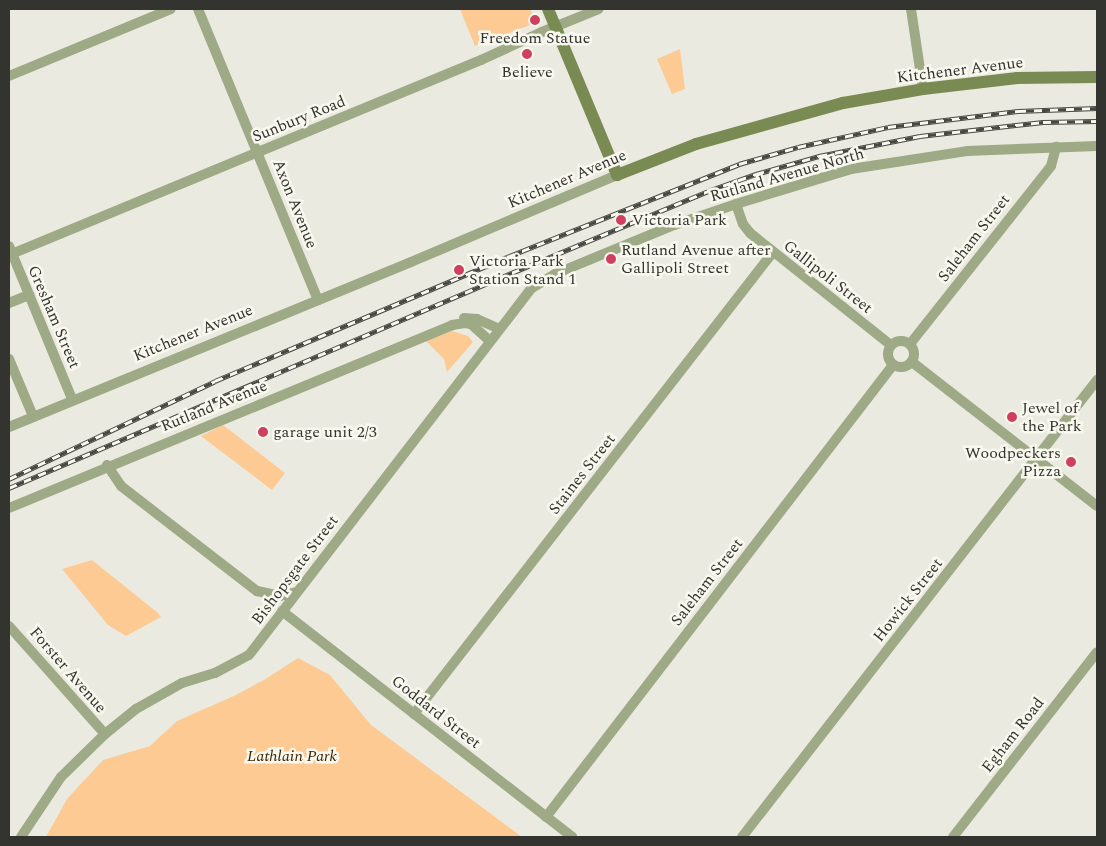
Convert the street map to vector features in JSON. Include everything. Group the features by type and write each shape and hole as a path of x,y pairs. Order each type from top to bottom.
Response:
{"street":[{"path":"9,76 171,9"},
{"name":"Axon Avenue","path":"198,9 318,300"},
{"path":"548,9 617,175"},
{"name":"Sunbury Road","path":"10,251 258,152 599,9"},
{"path":"912,9 923,89"},
{"name":"Kitchener Avenue","path":"9,427 72,399 696,144 796,114 876,96 1017,78 1097,77"},
{"name":"Rutland Avenue North","path":"555,274 674,225 851,169 967,151 1097,146"},
{"name":"Saleham Street","path":"910,344 1051,166 1056,147"},
{"name":"Gallipoli Street","path":"736,204 743,224 773,252 891,345"},
{"name":"Gresham Street","path":"10,251 72,399"},
{"name":"Staines Street","path":"414,714 773,252"},
{"name":"Bishopsgate Street","path":"21,837 61,777 104,734 136,709 182,683 215,673 249,655 499,329 532,288 555,274"},
{"path":"9,303 29,295"},
{"name":"Rutland Avenue","path":"431,332 450,320 464,318 477,319 499,329"},
{"name":"Rutland Avenue","path":"9,508 107,465 245,411 431,332 465,322 479,329 490,341"},
{"path":"900,341 910,344 914,352 912,362 903,367 893,365 888,356 891,345 900,341"},
{"path":"9,359 33,416"},
{"path":"912,362 1097,506"},
{"name":"Saleham Street","path":"546,817 893,365"},
{"name":"Howick Street","path":"742,837 1097,380"},
{"path":"107,465 121,486 257,592 280,596 297,592"},
{"name":"Goddard Street","path":"282,611 546,817 566,836"},
{"name":"Forster Avenue","path":"9,626 104,734"},
{"name":"Egham Road","path":"953,837 1097,652"}],"green space":[{"path":"460,9 530,9 533,15 530,25 475,46"},
{"path":"680,49 685,89 672,94 657,59"},
{"path":"452,331 468,336 473,342 447,372 444,359 426,341"},
{"path":"223,425 285,473 272,490 201,436"},
{"path":"92,560 161,617 126,636 108,625 62,569"},
{"name":"Lathlain Park","path":"298,658 330,675 371,725 522,837 46,837 67,799 103,760 150,746 177,721 236,695"}],"railway":[{"path":"9,479 215,381 507,257 739,164 798,147 888,127 1018,111 1097,108"},
{"path":"9,488 497,279 708,191 756,174 819,156 920,136 1043,122 1097,121"}],"place":[{"name":"Freedom Statue","path":"535,20"},
{"name":"Believe","path":"527,54"},
{"name":"Victoria Park","path":"621,220"},
{"name":"Rutland Avenue after Gallipoli Street","path":"611,259"},
{"name":"Victoria Park Station Stand 1","path":"459,270"},
{"name":"Jewel of the Park","path":"1012,417"},
{"name":"garage unit 2/3","path":"263,432"},
{"name":"Woodpeckers Pizza","path":"1071,462"}]}
